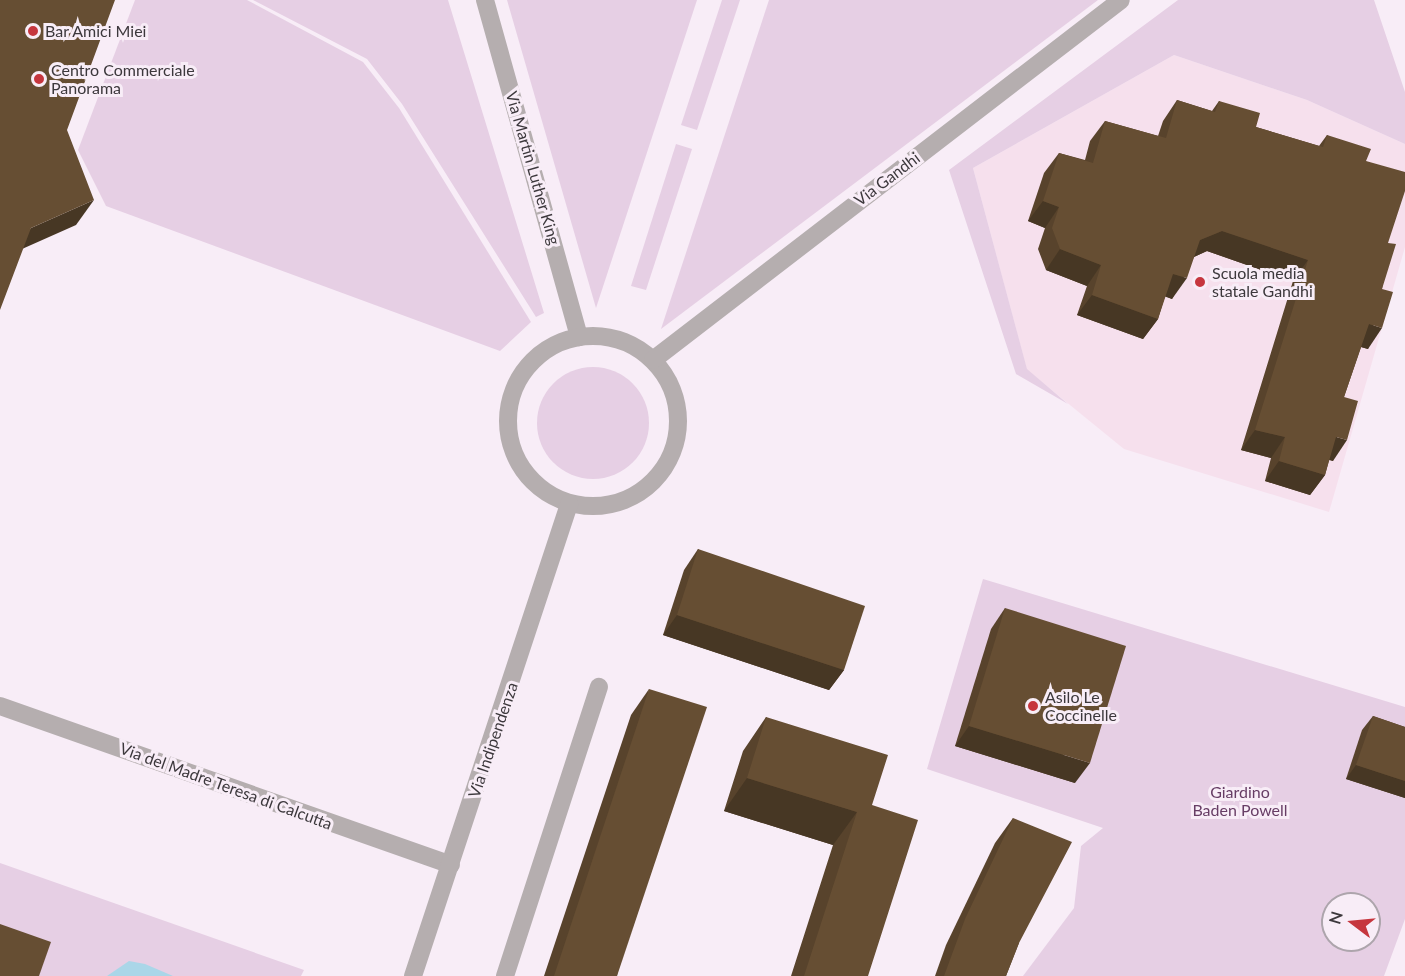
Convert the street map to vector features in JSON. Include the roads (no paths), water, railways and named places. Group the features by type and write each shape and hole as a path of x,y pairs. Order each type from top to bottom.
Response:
{"street":[{"name":"Via Martin Luther King","path":"485,0 579,337"},
{"name":"Via Gandhi","path":"652,360 1122,0"},
{"path":"579,337 613,338 652,360 668,379 677,408 678,433 670,458 650,484 622,501 597,506 568,502 547,492 522,467 510,438 509,416 513,392 528,366 551,347 579,337"},
{"name":"Via Indipendenza","path":"413,976 568,502"},
{"path":"505,976 599,687"},
{"name":"Via del Madre Teresa di Calcutta","path":"0,706 451,865"}],"water":[{"path":"129,961 145,964 173,976 107,976"}],"place":[{"name":"Bar Amici Miei","path":"33,31"},
{"name":"Centro Commerciale Panorama","path":"39,79"},
{"name":"Scuola media statale Gandhi","path":"1200,282"},
{"name":"Asilo Le Coccinelle","path":"1033,706"}],"park label":[{"name":"Giardino Baden Powell","path":"1240,801"}]}
